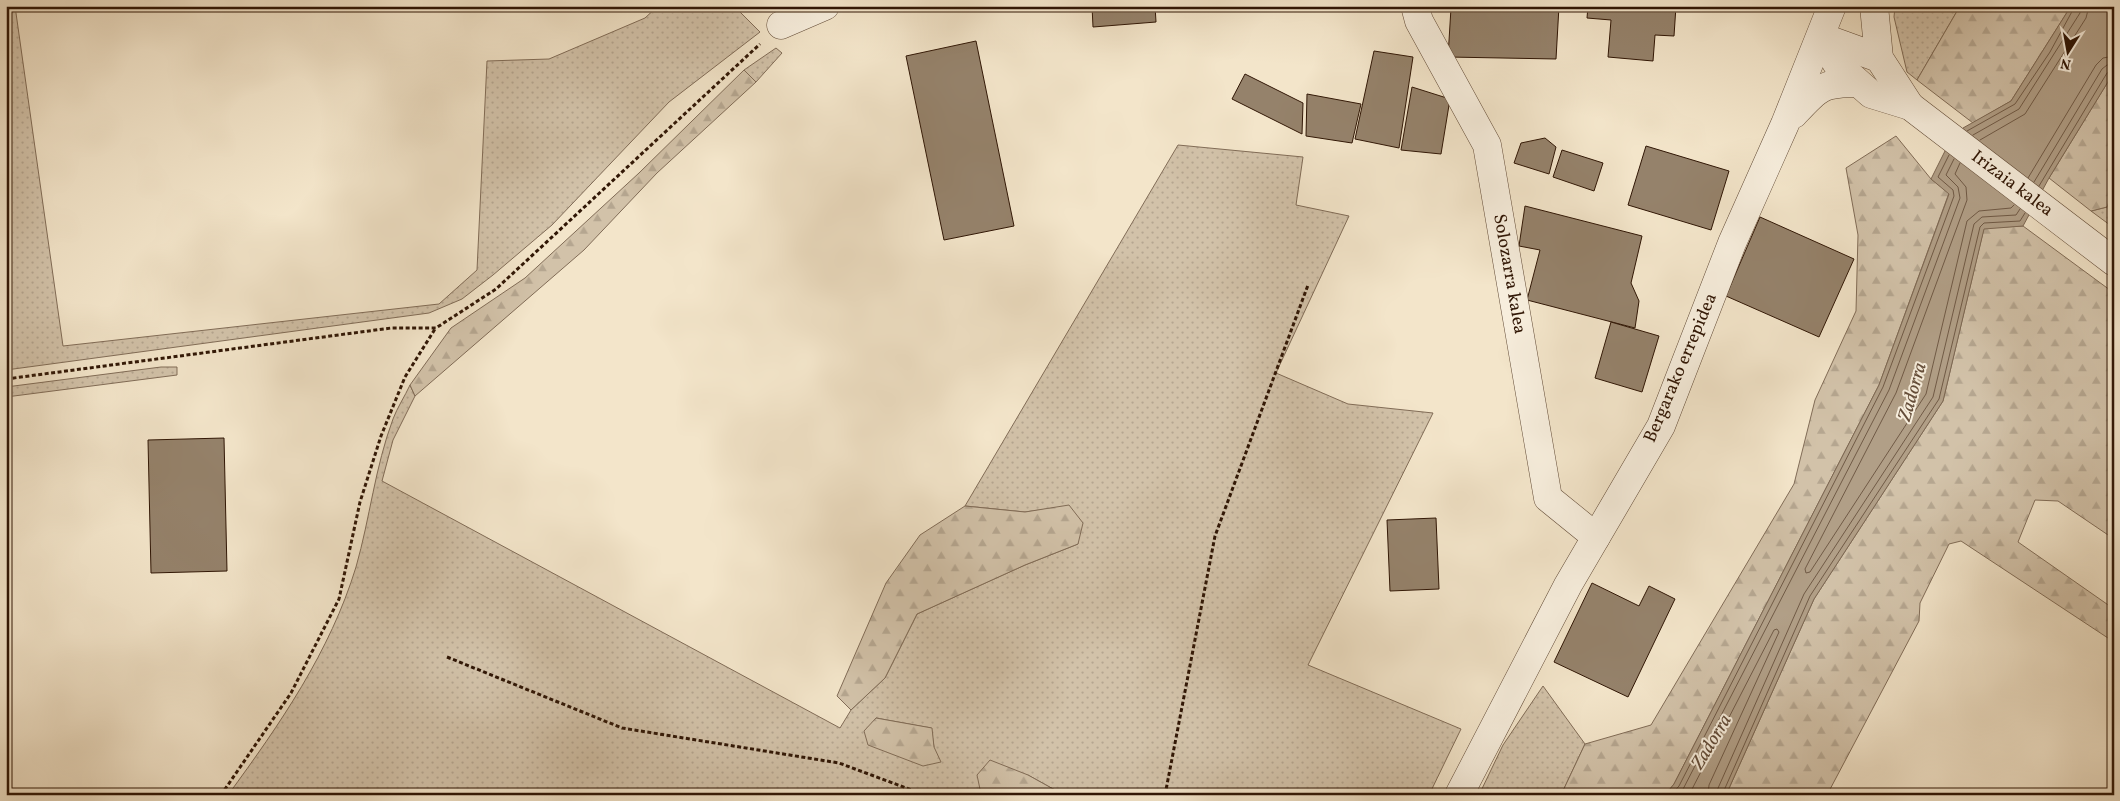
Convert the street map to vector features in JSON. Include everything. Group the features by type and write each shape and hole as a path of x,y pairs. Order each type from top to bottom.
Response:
{"street":[{"path":"781,25 825,6"},
{"name":"Solozarra kalea","path":"1415,6 1424,30 1487,145 1548,498 1596,537"},
{"name":"Bergarako errepidea","path":"1459,795 1568,585 1661,426 1732,243 1785,124 1832,6"},
{"name":"Irizaia kalea","path":"1874,6 1879,58 1910,106 2114,262"},
{"path":"1820,37 1879,58"},
{"name":"Irizaia kalea","path":"1820,37 1837,64 1870,94 1910,106"},
{"path":"1785,124 1815,91 1832,83 1857,83"}],"path":[{"path":"222,795 291,693 339,598 360,502 381,436 405,377 436,328 496,289 781,25"},
{"path":"1165,795 1216,536 1308,285"},
{"path":"6,380 392,328 436,328"},
{"path":"447,657 622,728 839,763 926,795"}],"green space":[{"path":"6,6 15,6 63,346 439,304 477,270 487,61 549,59 645,18 658,6 734,6 760,32 669,102 552,225 462,299 429,313 6,370"},
{"path":"1895,6 1960,6 1917,80 1907,72 1894,17"},
{"path":"1960,6 2071,6 2011,101 1973,123 1917,80"},
{"path":"776,48 782,53 756,82 744,70"},
{"path":"744,70 756,82 657,173 584,250 415,396 410,385 451,328 525,278 639,173"},
{"path":"2114,72 2114,188 2107,207 2091,211 2049,178"},
{"path":"1896,136 1931,179 1949,193 1879,385 1674,784 1665,795 1561,795 1585,744 1651,725 1794,484 1815,400 1856,311 1858,235 1846,168"},
{"path":"1178,145 1303,157 1296,205 1349,216 1276,373 1348,404 1433,413 1308,665 1461,729 1429,795 1064,795 1028,775 981,793 984,795 228,795 302,686 332,628 356,567 387,437 395,415 410,385 415,396 393,440 382,481 840,728 851,710 885,678 917,614 1025,565 1078,544 1069,506 1025,512 965,506","holes":["876,718 931,728 934,747"]},
{"path":"2114,188 2114,228 2091,211 2107,207"},
{"path":"2023,226 2114,293 2114,539 2058,501 2035,500 2018,542 2114,609 2114,642 1961,541 1949,544 1920,603 1919,621 1827,795 1726,795 1814,599 1943,401 1984,228"},
{"path":"161,367 177,367 177,375 6,397 6,387"},
{"path":"1069,505 1083,523 1078,544 1025,565 917,614 885,678 851,710 837,696 886,583 920,535 965,506 1025,512"},
{"path":"1543,686 1585,744 1561,795 1479,795 1503,745"},
{"path":"876,718 932,728 934,747 941,762 923,766 868,745 864,731"},
{"path":"990,760 1028,775 1064,795 981,794 977,775"}],"water":[{"name":"Zadorra","path":"2071,6 2114,6 2114,72 2049,178 2023,226 1984,229 1943,401 1814,599 1726,795 1665,795 1674,784 1879,385 1949,194 1931,179 1947,147 1963,128 2011,101"}],"building":[{"path":"1092,6 1155,6 1156,22 1093,27"},
{"path":"1430,6 1559,6 1556,59 1448,57 1451,8"},
{"path":"1588,6 1676,6 1674,36 1655,35 1653,61 1608,57 1611,20 1587,18"},
{"path":"976,41 1014,226 944,240 906,56"},
{"path":"1374,51 1413,57 1399,148 1355,139"},
{"path":"1245,74 1303,103 1302,134 1232,99"},
{"path":"1412,87 1450,99 1441,154 1401,150"},
{"path":"1307,94 1361,104 1352,143 1306,136"},
{"path":"1545,138 1556,147 1549,174 1514,163 1521,143"},
{"path":"1646,146 1729,171 1711,230 1628,205"},
{"path":"1562,150 1603,163 1594,191 1553,177"},
{"path":"1525,206 1642,236 1631,283 1639,301 1635,328 1527,300 1540,250 1519,246"},
{"path":"1760,217 1854,259 1819,337 1726,296"},
{"path":"1611,322 1659,336 1642,392 1595,378"},
{"path":"224,438 227,571 151,573 148,440"},
{"path":"1436,518 1439,589 1390,591 1387,520"},
{"path":"1592,583 1639,606 1649,586 1675,599 1628,697 1554,662"}]}
